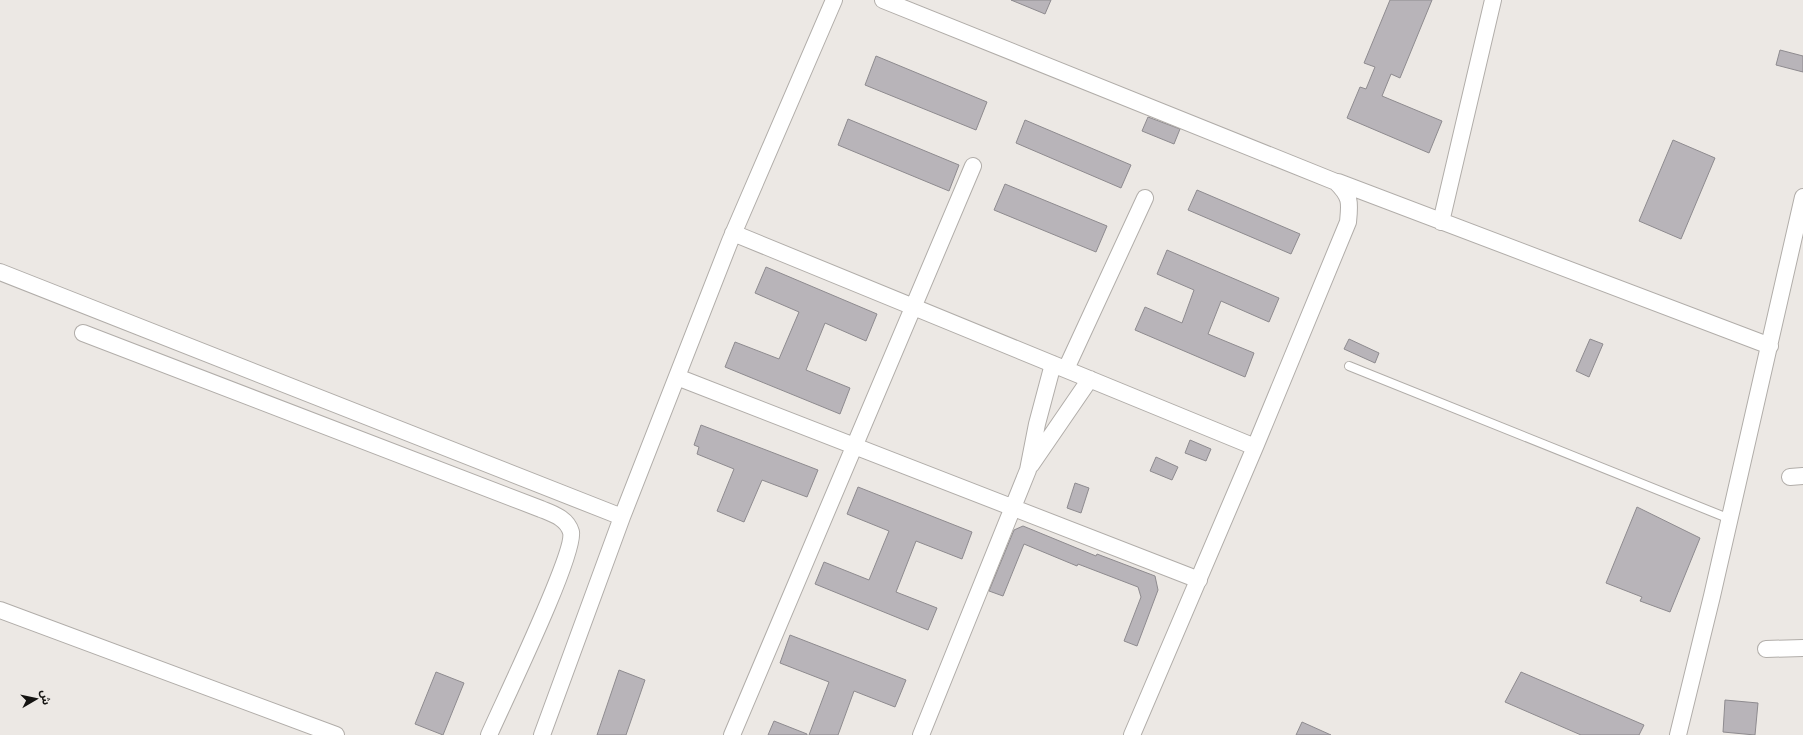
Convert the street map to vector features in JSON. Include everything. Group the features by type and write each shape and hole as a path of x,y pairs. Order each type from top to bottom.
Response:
{"street":[{"path":"542,735 622,517 733,233 834,0"},
{"path":"883,0 1336,182 1770,346"},
{"path":"1441,222 1493,0"},
{"path":"732,735 973,166"},
{"path":"1132,735 1255,447 1348,222 1350,204 1346,192 1336,182"},
{"path":"1678,735 1730,519 1803,197"},
{"path":"1028,470 1037,424 1059,366 1145,198"},
{"path":"733,233 1255,447"},
{"path":"0,272 70,301 622,517"},
{"path":"83,333 541,509 560,517 567,523 571,537 563,567 489,735"},
{"path":"677,377 1199,580"},
{"path":"921,735 1028,470 1090,379"},
{"path":"0,610 321,732 336,735"},
{"path":"1766,649 1803,648"}],"lane":[{"path":"1349,366 1730,519"}],"building":[{"path":"1011,0 1051,0 1045,14"},
{"path":"1390,0 1432,0 1400,78 1391,74 1382,96 1442,121 1429,153 1347,118 1360,87 1366,89 1375,67 1364,63"},
{"path":"1780,50 1803,56 1803,72 1776,65"},
{"path":"876,56 987,102 976,130 865,85"},
{"path":"1148,117 1180,129 1174,144 1142,131"},
{"path":"848,119 959,165 949,191 838,145"},
{"path":"1025,120 1131,165 1121,188 1016,143"},
{"path":"1673,140 1715,158 1681,239 1639,221"},
{"path":"1005,184 1107,226 1096,252 994,210"},
{"path":"1197,190 1300,234 1291,254 1188,210"},
{"path":"1167,250 1279,298 1269,322 1221,301 1208,334 1254,353 1245,377 1135,330 1145,307 1182,323 1194,290 1157,274"},
{"path":"766,267 877,314 866,341 825,323 806,370 850,388 840,414 725,367 735,342 779,359 799,312 755,293"},
{"path":"1349,339 1379,353 1375,363 1344,349"},
{"path":"1590,339 1603,344 1589,377 1576,371"},
{"path":"701,425 818,470 807,497 762,480 744,522 717,511 734,469 697,454 699,447 694,445"},
{"path":"1190,440 1211,449 1206,461 1185,453"},
{"path":"1156,457 1178,467 1172,480 1150,471"},
{"path":"1075,483 1089,488 1081,513 1067,508"},
{"path":"858,487 972,532 962,559 916,541 896,592 937,608 928,630 815,584 824,562 869,580 889,531 847,514"},
{"path":"1637,507 1700,538 1670,612 1640,601 1642,597 1606,583"},
{"path":"1023,526 1096,556 1097,554 1155,576 1158,590 1137,646 1124,641 1141,597 1138,587 1078,564 1077,566 1024,544 1003,596 989,591 1014,530"},
{"path":"790,635 906,680 895,707 854,691 838,735 809,735 829,682 780,663"},
{"path":"619,670 645,680 626,735 597,735"},
{"path":"436,672 464,683 443,735 415,724"},
{"path":"1521,672 1644,725 1639,735 1581,735 1505,702"},
{"path":"1725,700 1758,703 1755,735 1723,732"},
{"path":"774,721 807,734 807,735 768,735"},
{"path":"1302,722 1331,735 1296,735"}]}
